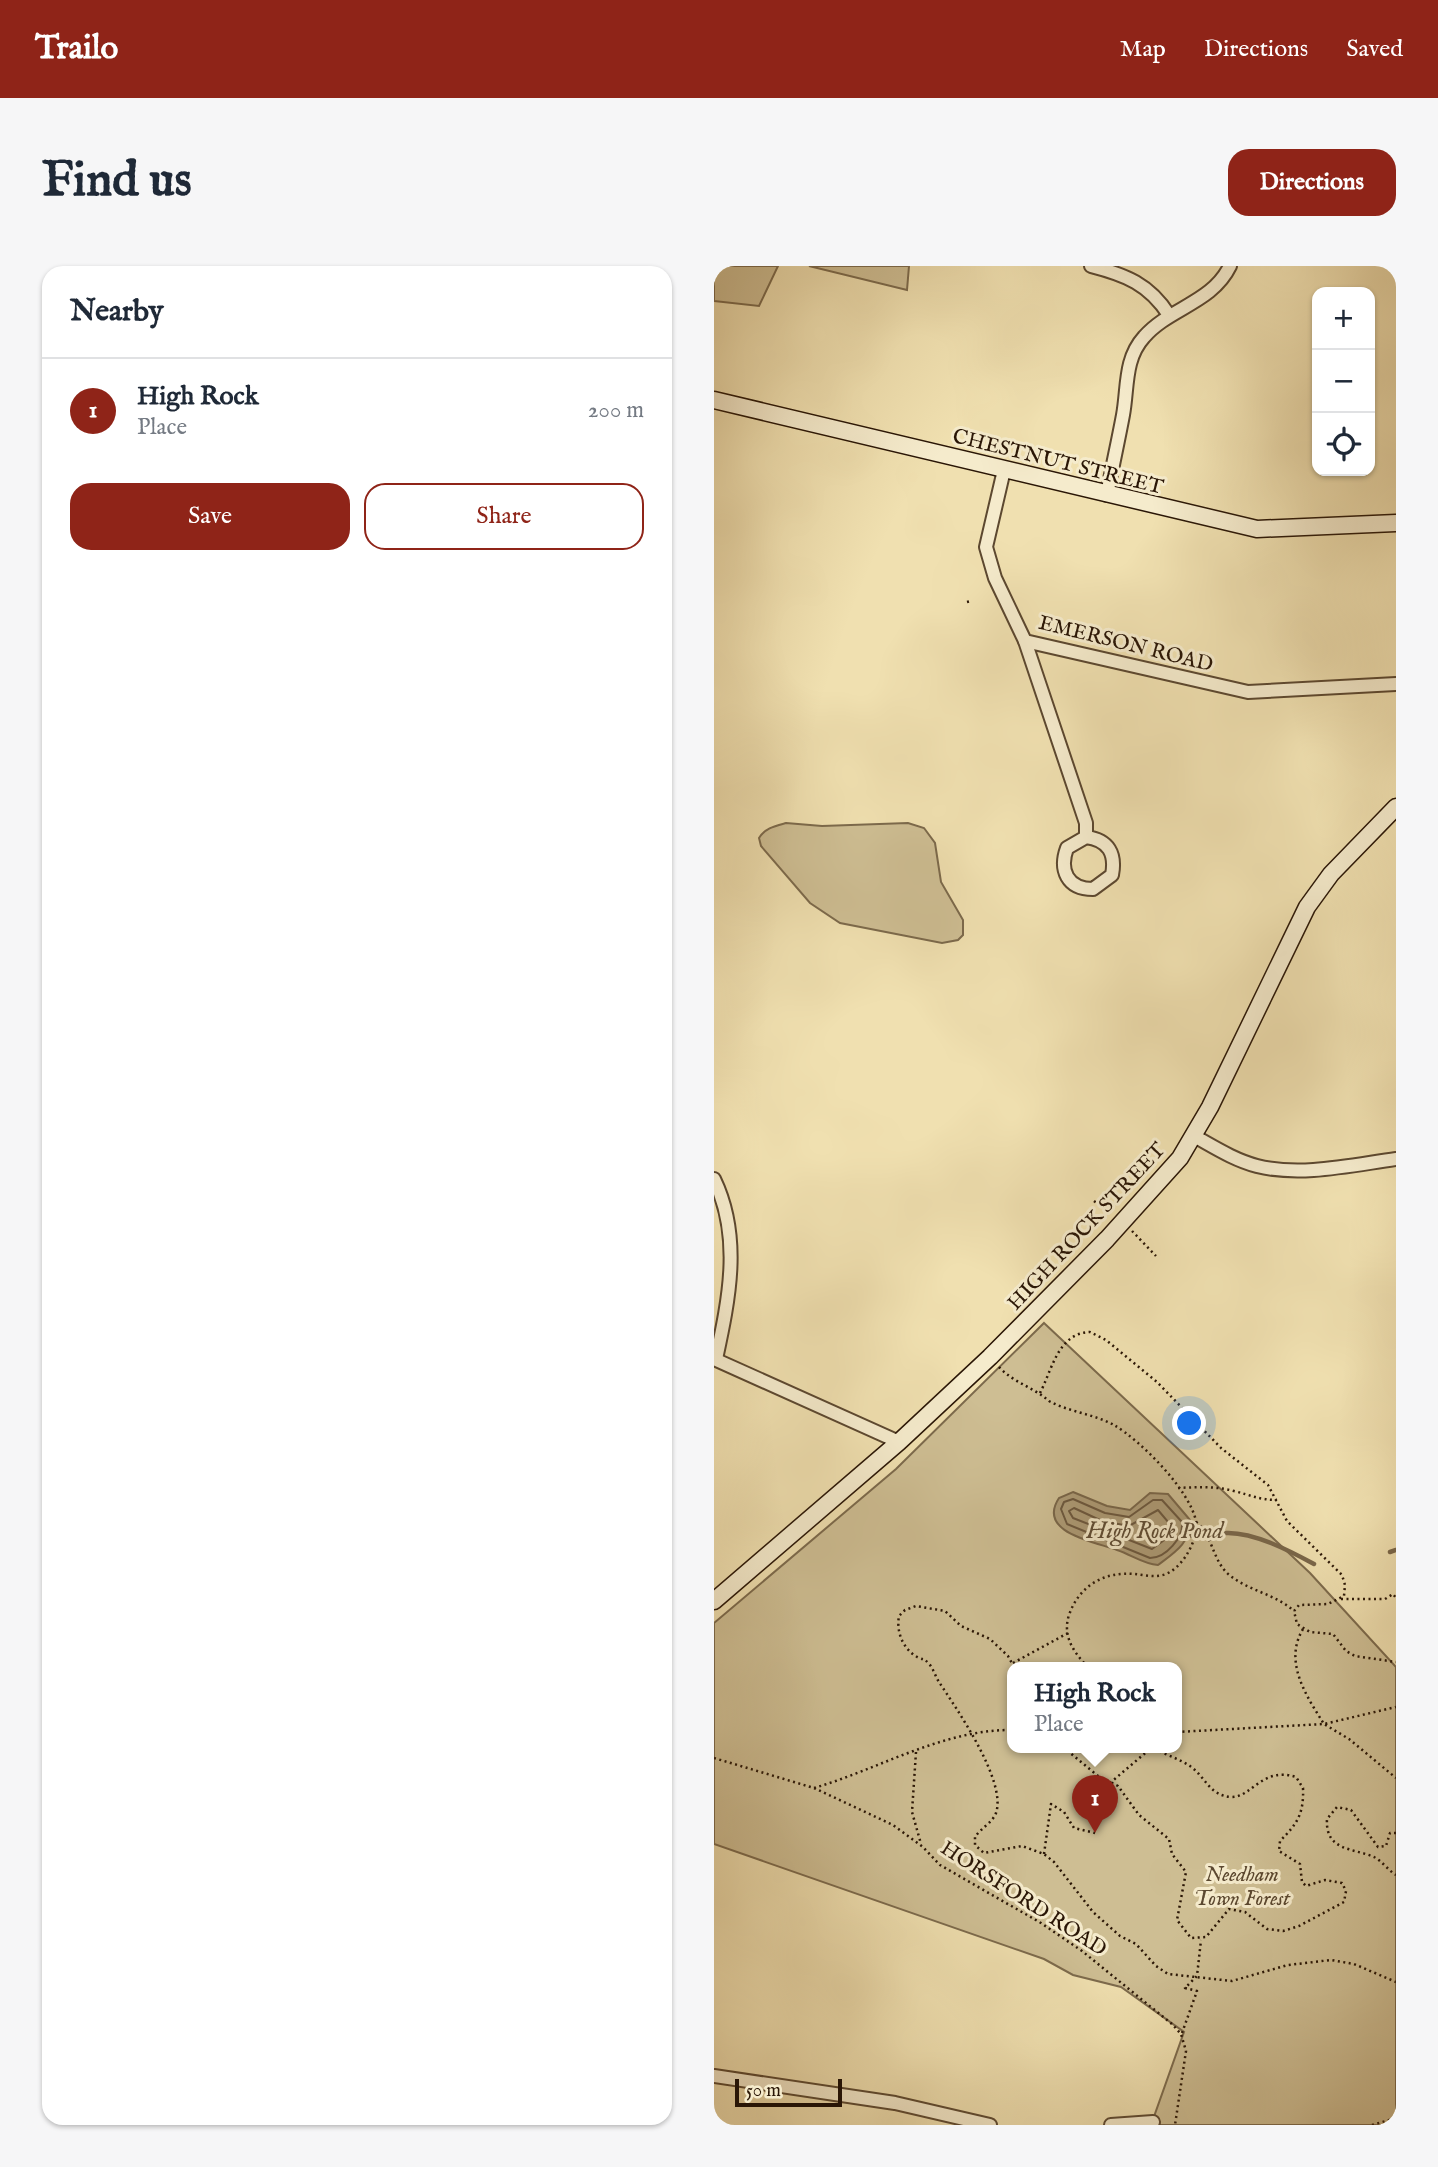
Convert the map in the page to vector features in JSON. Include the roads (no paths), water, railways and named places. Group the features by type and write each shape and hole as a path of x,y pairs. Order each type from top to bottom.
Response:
{"street":[{"path":"1091,266 1141,283 1158,299 1169,316"},
{"path":"1107,495 1131,357 1143,338 1169,316 1217,286 1230,266"},
{"name":"CHESTNUT STREET","path":"714,400 1257,529 1396,523"},
{"name":"EMERSON ROAD","path":"1004,470 986,547 995,578 1025,640 1248,692 1396,684"},
{"path":"1396,512 1396,523"},
{"path":"1025,640 1083,808 1086,837"},
{"name":"HIGH ROCK STREET","path":"714,1601 899,1443 990,1357 1087,1259 1180,1158 1228,1072 1307,907 1331,874 1396,807"},
{"path":"1086,837 1097,838 1109,847 1114,862 1112,875 1102,886 1093,889 1072,884 1065,874 1062,861 1067,848 1086,837"},
{"path":"1194,1136 1224,1153 1257,1166 1290,1170 1396,1159"},
{"path":"714,1179 727,1212 732,1250 715,1359 899,1443"},
{"path":"714,2076 895,2103 990,2125"},
{"path":"1111,2125 1153,2122"}],"water":[{"name":"High Rock Pond","path":"1073,1492 1107,1506 1130,1510 1150,1493 1168,1494 1190,1520 1188,1535 1180,1547 1158,1565 1147,1563 1083,1539 1062,1528 1055,1520 1054,1510 1059,1498"}],"waterway":[{"path":"1189,1535 1200,1537 1226,1533 1248,1536 1272,1543 1314,1564"},
{"path":"1390,1552 1396,1550"}],"place":[{"name":"High Rock","path":"1095,1833"}],"park label":[{"name":"Needham Town Forest","path":"1242,1886"}]}
